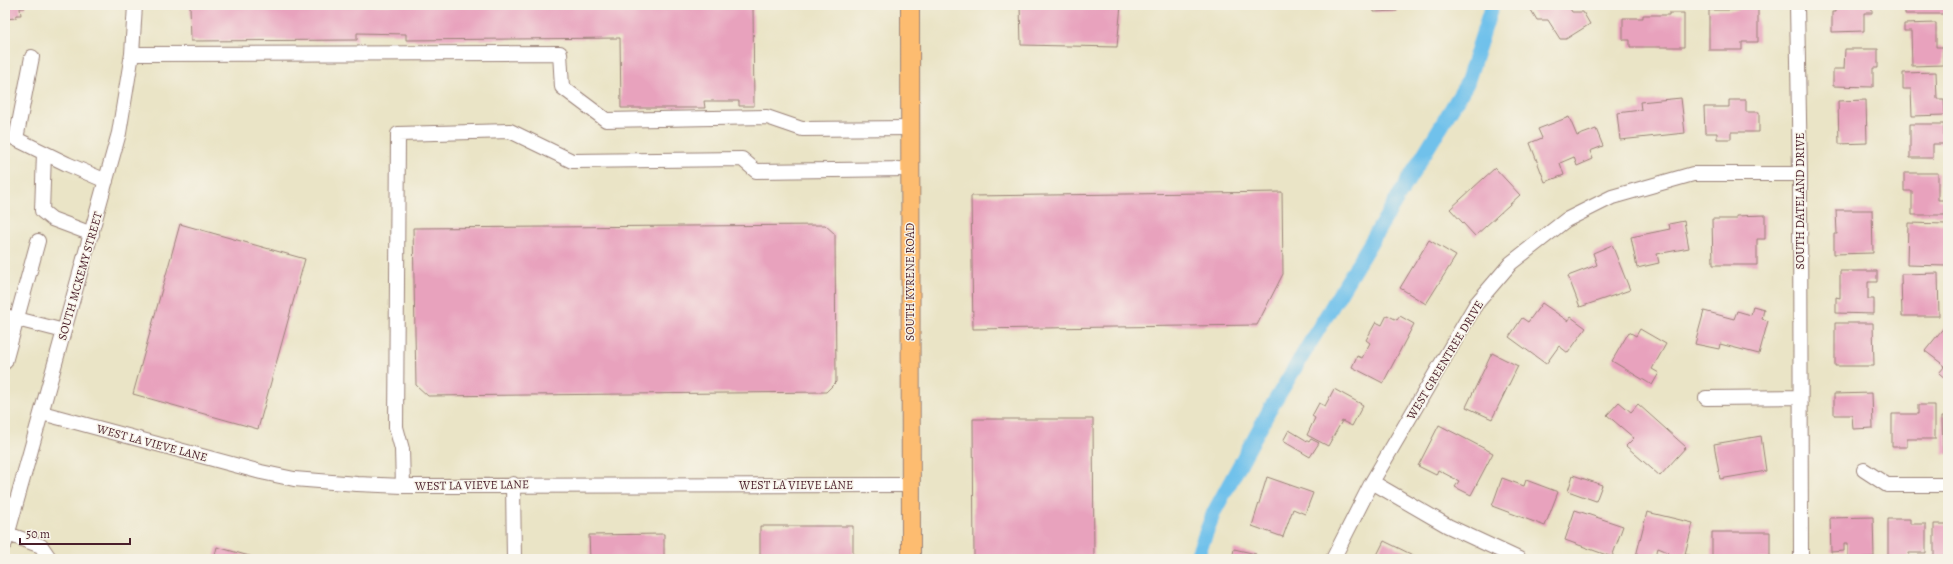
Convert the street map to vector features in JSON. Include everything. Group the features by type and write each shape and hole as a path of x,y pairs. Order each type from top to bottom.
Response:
{"main road":[{"name":"SOUTH KYRENE ROAD","path":"910,5 909,169 911,559"}],"street":[{"name":"SOUTH MCKEMY STREET","path":"6,538 119,133 132,54 134,5"},
{"name":"SOUTH DATELAND DRIVE","path":"1797,5 1800,174 1799,397 1801,559"},
{"path":"132,54 560,53 562,87 606,120 767,117 802,129 909,128"},
{"path":"32,57 16,139 106,181"},
{"path":"402,486 402,448 396,427 398,134 510,131 572,160 742,159 756,172 909,169"},
{"path":"44,153 42,211 52,219 92,234"},
{"name":"WEST GREENTREE DRIVE","path":"1333,559 1372,482 1476,304 1511,263 1566,220 1612,197 1692,174 1800,174"},
{"path":"5,362 11,318 38,241"},
{"path":"11,318 64,331"},
{"path":"1706,398 1799,397"},
{"name":"WEST LA VIEVE LANE","path":"42,413 261,472 294,479 402,486 513,484 910,485"},
{"path":"1864,470 1887,485 1948,485"},
{"path":"1372,482 1448,526 1519,559"},
{"path":"513,484 514,559"},
{"path":"6,538 41,546 50,559"}],"building":[{"path":"5,5 25,5 25,8 20,8 21,15 16,15 16,18 5,19"},
{"path":"190,5 753,5 754,106 739,106 739,101 704,101 705,108 621,108 620,38 406,40 406,34 357,33 357,40 191,41"},
{"path":"1020,5 1121,5 1117,47 1021,45"},
{"path":"1373,5 1397,5 1397,11 1374,12"},
{"path":"1528,5 1568,5 1572,12 1583,12 1590,24 1566,39 1560,39 1548,20 1537,20"},
{"path":"1739,5 1758,5 1758,42 1742,42 1742,50 1709,50 1709,10 1739,10"},
{"path":"1835,5 1872,5 1872,13 1864,13 1864,31 1832,32 1832,12 1835,12"},
{"path":"1905,5 1944,5 1944,14 1905,14"},
{"path":"1669,13 1684,13 1684,47 1630,47 1630,40 1623,40 1623,18 1643,18 1643,15 1669,15"},
{"path":"1936,23 1936,47 1943,47 1943,65 1912,66 1911,31 1904,31 1904,24"},
{"path":"1845,49 1878,49 1878,68 1873,68 1873,87 1833,86 1833,69 1844,69"},
{"path":"1936,72 1937,99 1944,99 1945,115 1912,116 1911,89 1903,89 1903,73"},
{"path":"1681,98 1685,133 1620,140 1617,113 1641,110 1640,102"},
{"path":"1729,100 1746,100 1746,112 1759,112 1759,132 1731,132 1731,139 1717,139 1717,133 1705,133 1704,107 1729,107"},
{"path":"1866,100 1867,143 1839,144 1838,101"},
{"path":"1569,117 1577,136 1596,129 1603,146 1590,151 1593,159 1577,166 1574,157 1560,163 1564,175 1545,182 1530,143 1542,138 1538,129"},
{"path":"1910,124 1944,124 1944,144 1933,144 1933,158 1910,158"},
{"path":"1495,168 1520,195 1475,236 1450,209"},
{"path":"1904,173 1938,173 1938,200 1946,200 1945,215 1912,215 1912,191 1904,191"},
{"path":"1282,192 1283,274 1257,325 973,329 971,196"},
{"path":"1836,210 1872,210 1873,253 1834,254 1834,234 1837,234"},
{"path":"1765,215 1765,239 1757,239 1757,265 1713,265 1712,219 1736,219 1736,216"},
{"path":"1684,221 1689,248 1657,254 1659,263 1637,268 1631,237 1670,229 1669,224"},
{"path":"1908,223 1947,224 1946,266 1907,265"},
{"path":"180,224 305,259 258,429 133,394"},
{"path":"825,225 835,234 836,382 826,392 428,396 416,385 413,228"},
{"path":"1429,240 1456,256 1426,304 1400,288"},
{"path":"1612,245 1630,290 1580,307 1568,276 1597,265 1593,253"},
{"path":"1840,271 1877,271 1877,282 1868,282 1868,299 1874,299 1874,314 1836,313 1836,297 1840,298"},
{"path":"1938,273 1939,316 1902,316 1901,274"},
{"path":"1542,303 1568,321 1571,317 1586,328 1568,353 1559,346 1546,364 1509,337 1522,318 1528,322"},
{"path":"1753,306 1764,309 1762,319 1768,321 1759,354 1720,344 1719,349 1695,344 1704,311 1734,319 1737,311 1751,315"},
{"path":"1387,315 1397,320 1400,316 1414,324 1383,383 1352,367 1357,356 1362,358 1370,343 1366,340 1376,322 1382,325"},
{"path":"1835,323 1873,323 1874,366 1835,366"},
{"path":"1945,326 1948,328 1948,381 1939,373 1945,366 1925,351"},
{"path":"1640,329 1666,344 1652,369 1659,373 1652,385 1612,361 1629,332 1636,336"},
{"path":"1492,353 1518,366 1492,419 1466,407"},
{"path":"1334,389 1363,405 1352,426 1342,421 1328,446 1307,435 1315,418 1312,416 1319,403 1325,406"},
{"path":"1872,393 1873,428 1853,429 1852,415 1834,415 1834,394"},
{"path":"1619,402 1631,412 1638,404 1686,447 1660,476 1626,446 1634,438 1607,415"},
{"path":"1918,405 1935,405 1935,439 1907,439 1907,447 1892,447 1892,414 1918,414"},
{"path":"1942,416 1948,416 1948,454 1943,454"},
{"path":"973,419 1093,419 1094,559 974,559"},
{"path":"1439,425 1493,453 1471,495 1455,487 1459,481 1438,470 1436,475 1418,466"},
{"path":"1289,430 1309,442 1311,439 1319,443 1310,457 1283,441"},
{"path":"1761,436 1766,471 1720,479 1714,444"},
{"path":"1573,475 1602,485 1596,501 1568,491"},
{"path":"1267,477 1313,493 1305,514 1293,509 1283,537 1252,526"},
{"path":"1502,478 1524,486 1526,480 1558,492 1545,526 1492,506"},
{"path":"1575,510 1623,526 1612,557 1565,540"},
{"path":"1647,512 1693,523 1685,554 1692,556 1691,559 1666,559 1668,552 1658,548 1655,559 1636,556"},
{"path":"1873,517 1874,557 1848,558 1848,543 1844,543 1844,551 1831,552 1830,518"},
{"path":"1888,519 1910,519 1910,524 1926,524 1926,553 1909,553 1909,559 1888,559"},
{"path":"1934,524 1948,524 1948,557 1946,557 1946,559 1934,559"},
{"path":"760,526 853,526 853,559 760,559"},
{"path":"1712,532 1770,532 1770,559 1712,559"},
{"path":"664,534 664,559 590,559 589,535"},
{"path":"1384,541 1421,559 1375,559"},
{"path":"217,547 260,559 214,559"},
{"path":"1234,549 1256,554 1255,559 1232,559"}],"waterway":[{"path":"1196,559 1214,512 1270,409 1467,83 1492,5"}]}
